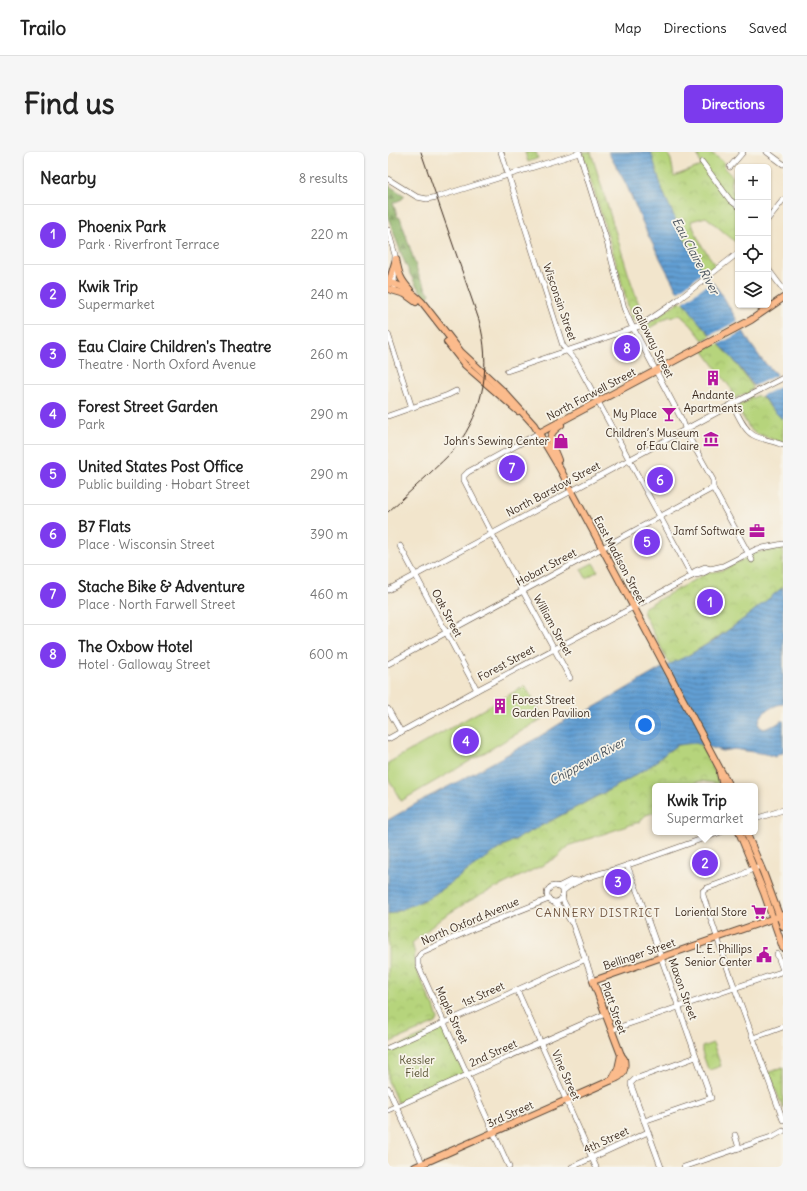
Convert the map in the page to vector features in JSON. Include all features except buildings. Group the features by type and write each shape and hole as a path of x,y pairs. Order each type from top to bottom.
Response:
{"main road":[{"path":"390,285 396,259"},
{"path":"396,259 402,280 415,295"},
{"name":"East Madison Street","path":"390,285 415,295 461,352 504,392 533,423 572,491 720,772"},
{"name":"East Madison Street","path":"390,285 413,299 465,364 533,423"},
{"name":"North Farwell Street","path":"539,433 745,323 783,298"},
{"path":"560,469 556,452 551,441 551,436 553,431 565,422 565,419"},
{"path":"720,772 722,783"},
{"path":"720,772 728,783"},
{"path":"740,835 764,893 783,948"},
{"path":"747,835 781,916 783,926"},
{"name":"Bellinger Street","path":"593,980 781,916"},
{"name":"Platt Street","path":"593,980 620,1055 624,1059 621,1070"},
{"name":"3rd Street","path":"415,1167 423,1165 618,1078 621,1076 621,1070"}],"street":[{"name":"Wisconsin Street","path":"501,152 563,346 576,361 693,575"},
{"path":"388,179 417,197 427,199 579,152"},
{"name":"Galloway Street","path":"579,152 607,242 624,308 713,480 713,488 752,560"},
{"path":"730,167 743,152"},
{"path":"768,152 783,164"},
{"path":"702,162 730,200 735,204"},
{"path":"771,215 783,200"},
{"path":"388,230 394,246 396,259"},
{"path":"507,370 633,328 649,320 678,300 735,256"},
{"path":"770,272 783,289"},
{"path":"388,334 390,348 412,408"},
{"name":"North Barstow Street","path":"388,590 732,404 783,378"},
{"path":"388,416 456,391"},
{"path":"732,404 744,426 750,433 783,445"},
{"name":"North Farwell Street","path":"464,476 468,472 539,433"},
{"name":"William Street","path":"464,476 464,480 570,678"},
{"name":"Hobart Street","path":"388,664 713,488"},
{"name":"Forest Street","path":"388,739 693,575 695,571 701,568 723,566 748,552 763,547 783,544"},
{"name":"Oak Street","path":"400,546 477,690"},
{"path":"388,709 401,732"},
{"path":"758,818 783,810"},
{"path":"580,881 572,880 558,887 552,887 547,893 551,900 558,900 567,888 580,881 712,835"},
{"name":"Maxon Street","path":"627,865 711,1098 644,1121"},
{"path":"761,866 754,868 740,876 703,890 704,901 783,1120"},
{"path":"558,887 560,888 562,894"},
{"name":"North Oxford Avenue","path":"532,905 547,893"},
{"name":"Platt Street","path":"562,894 563,902 572,918 572,922 593,980"},
{"name":"Platt Street","path":"551,900 572,922"},
{"name":"North Oxford Avenue","path":"418,958 422,952 532,905 551,900"},
{"path":"611,1030 782,972 783,970 777,954"},
{"name":"Maple Street","path":"418,958 418,965 510,1167"},
{"name":"1st Street","path":"388,1048 586,959"},
{"name":"Vine Street","path":"516,990 596,1167"},
{"name":"2nd Street","path":"388,1110 605,1014"},
{"path":"753,1038 783,1027"},
{"path":"661,1167 631,1085 632,1081 696,1057"},
{"path":"388,1088 423,1165"},
{"path":"684,1167 774,1136 783,1131"},
{"name":"4th Street","path":"572,1167 648,1132"},
{"path":"735,1135 739,1148"}],"green space":[{"path":"525,152 536,152 538,158 528,162"},
{"path":"582,152 591,152 629,276 644,319 640,321 634,321 631,317 616,262"},
{"path":"651,152 667,152 671,160 674,176 701,166 697,152 710,152 725,163 725,169 733,177 730,183 735,194 735,241 706,217 691,221 701,244 716,265 705,274 680,231 666,199"},
{"path":"388,185 405,196 393,203 398,218 400,217 419,278 424,284 426,290 430,293 427,300 410,274 388,217"},
{"path":"683,300 711,336 703,340 691,325 680,315 668,317 641,333 643,328"},
{"path":"717,342 733,359 753,387 753,389 749,391 752,398 758,395 759,397 761,396 783,420 783,443 755,433 750,429 738,409 739,405 750,400 746,393 733,399 732,390 703,350"},
{"path":"783,548 783,587 729,629 670,665 644,614 643,608 707,573 726,569 754,553"},
{"path":"593,563 598,571 586,578 581,569"},
{"path":"525,686 544,718 401,801 388,778 388,763"},
{"path":"688,743 700,744 713,768 719,783 701,781 695,783 652,783 652,813 646,815 639,822 570,845 556,858 469,901 443,917 412,943 415,954 414,960 416,969 434,1006 438,1019 436,1023 388,1043 388,915 429,898 503,846 622,783 652,765 677,745"},
{"name":"Kessler Field","path":"441,1027 444,1029 463,1074 397,1102 388,1081 388,1051"},
{"path":"713,1043 721,1066 710,1070 708,1069 702,1052 702,1047"},
{"path":"783,1068 783,1109 769,1072"}],"water":[{"path":"608,152 651,152 663,192 685,240 699,265 723,296 750,343 762,360 783,381 783,420 771,408 733,359 698,321 684,302 649,237 626,184"},
{"name":"Chippewa River","path":"783,587 783,703 766,711 759,721 759,726 764,729 783,720 783,753 778,754 776,757 734,749 722,751 695,743 677,745 652,765 622,783 503,846 429,898 388,915 388,820 537,738 572,716 588,711 660,669 691,654 716,639"}],"pier":[{"path":"705,271 713,280 682,303 676,293"},
{"path":"739,320 745,330 717,345 709,336"},
{"path":"779,374 783,378 783,385 759,397 752,387"}],"railway":[{"path":"388,512 456,447 474,417 483,386 485,370 485,353 479,320 421,152"}],"place":[{"name":"The Oxbow Hotel","path":"627,348"},
{"name":"Andante Apartments","path":"713,378"},
{"name":"My Place","path":"669,414"},
{"name":"Children’s Museum of Eau Claire","path":"711,439"},
{"name":"John's Sewing Center","path":"561,441"},
{"name":"Stache Bike & Adventure","path":"512,468"},
{"name":"B7 Flats","path":"660,480"},
{"name":"Jamf Software","path":"757,531"},
{"name":"United States Post Office","path":"647,542"},
{"name":"Phoenix Park","path":"710,602"},
{"name":"Forest Street Garden Pavilion","path":"500,706"},
{"name":"Forest Street Garden","path":"466,741"},
{"name":"Kwik Trip","path":"705,863"},
{"name":"Eau Claire Children's Theatre","path":"618,882"},
{"name":"Loriental Store","path":"759,912"},
{"name":"L. E. Phillips Senior Center","path":"764,955"}],"district":[{"name":"CANNERY DISTRICT","path":"598,912"}],"water label":[{"name":"Eau Claire River","path":"696,256"}]}
